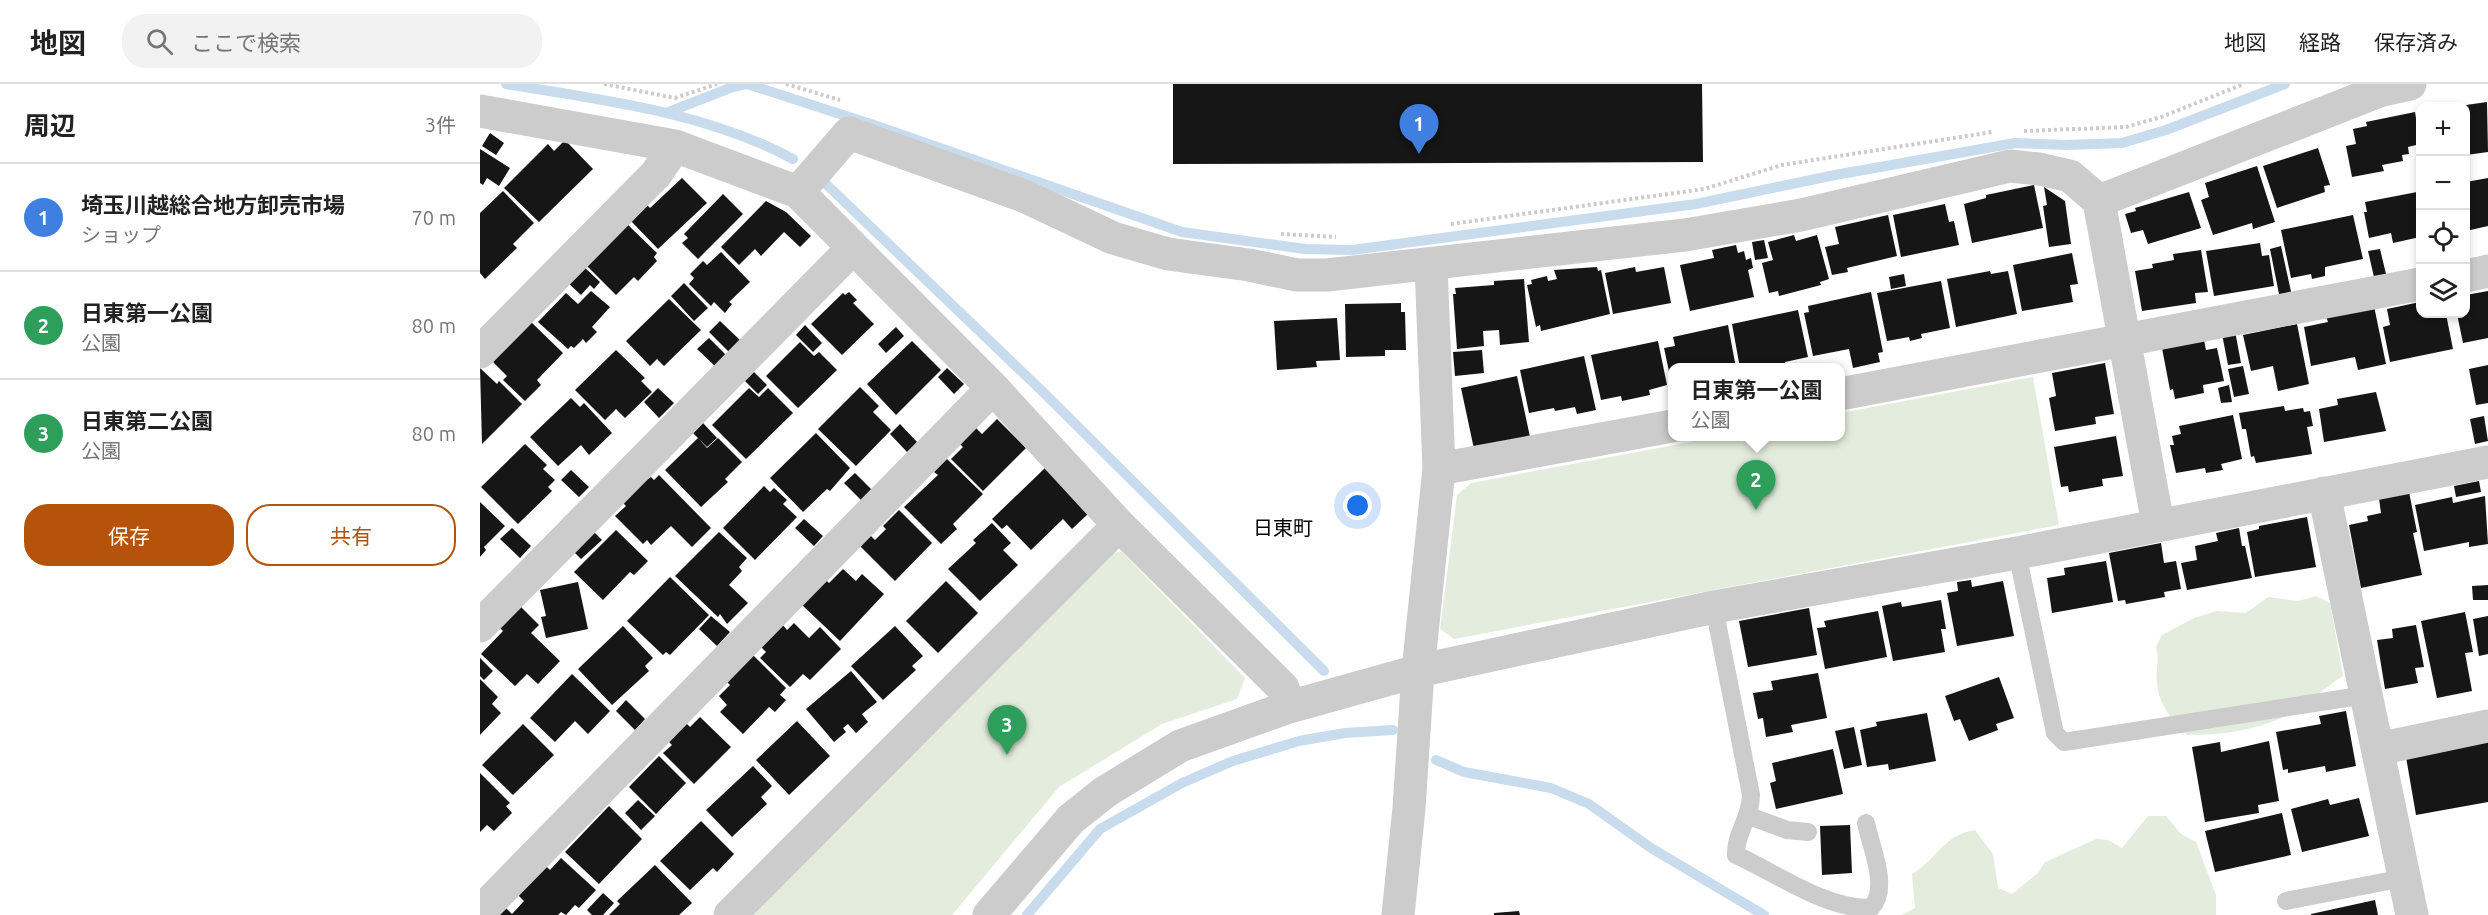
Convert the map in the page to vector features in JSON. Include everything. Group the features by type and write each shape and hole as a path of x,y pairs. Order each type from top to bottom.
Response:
{"street":[{"path":"2099,201 2382,90 2409,84"},
{"path":"480,111 675,146 798,192 993,388 1119,525 1283,688 1289,707"},
{"path":"798,192 849,133 1024,196 1113,238 1168,254 1249,265 1297,275 1327,275 1431,266 1685,235 1801,215 2010,166 2039,169 2070,176 2099,201 2158,524"},
{"path":"480,352 656,174 675,146"},
{"path":"480,626 853,248"},
{"path":"1398,915 1410,808 1418,671 1439,469 1431,266"},
{"path":"2470,275 2488,271"},
{"path":"1845,393 2416,285"},
{"path":"480,912 993,388"},
{"path":"1439,469 1668,427"},
{"path":"989,915 1071,819 1105,792 1180,746 1289,707 1418,671 1714,607 2018,553 2158,524 2488,462"},
{"path":"2324,493 2412,915"},
{"path":"730,915 1119,525"},
{"path":"2378,749 2488,726"}],"lane":[{"path":"2018,553 2055,733 2064,742 2366,695"},
{"path":"1714,607 1747,767 1751,801 1749,816 1736,847 1736,855 1831,902 1857,909 1870,908 1878,901 1880,879 1866,823"},
{"path":"1749,816 1787,830 1808,832"},
{"path":"2286,901 2404,878"}],"path":[{"path":"604,84 675,98 717,84"},
{"path":"786,84 850,103"},
{"path":"2016,131 2126,128 2161,117 2244,84"},
{"path":"1440,226 1704,189 1782,165 1993,132"},
{"path":"1278,233 1345,237"}],"green space":[{"path":"2033,377 2059,525 1454,639 1440,629 1457,495 1471,483 1696,441 1845,441 1845,412"},
{"path":"1122,552 1245,678 1237,699 1162,724 1059,787 952,915 743,915 1108,553"},
{"path":"2316,596 2330,603 2343,676 2301,707 2274,721 2237,731 2187,735 2167,712 2158,691 2156,646 2162,635 2194,618 2216,611 2246,613 2268,597 2298,601"},
{"path":"2148,816 2166,816 2181,834 2196,842 2216,895 2216,915 1901,915 1915,908 1912,874 1947,842 1964,833 1975,830 1993,854 1998,888 2012,894 2038,873 2045,862 2096,839 2108,840 2122,848"}],"building":[{"path":"1173,84 1702,84 1703,162 1173,164"},
{"path":"2487,102 2488,152 2470,154 2470,104"},
{"path":"2415,112 2416,145 2408,147 2409,154 2402,155 2403,161 2382,165 2384,171 2352,177 2346,146 2356,144 2353,129 2367,126 2366,122"},
{"path":"490,133 504,143 496,155 482,146"},
{"path":"565,140 593,169 539,222 504,188 548,144 554,151"},
{"path":"2318,148 2330,185 2324,186 2325,192 2277,208 2263,166"},
{"path":"480,149 510,168 499,186 487,178 483,185 480,183"},
{"path":"2257,166 2275,222 2253,229 2252,223 2213,235 2201,200 2209,197 2205,183"},
{"path":"682,178 707,203 658,249 630,220 646,204 650,208"},
{"path":"2488,178 2488,226 2470,230 2470,210 2470,181"},
{"path":"2034,185 2043,228 1972,243 1964,204 1986,198 1986,195"},
{"path":"2044,187 2065,201 2071,244 2049,247 2043,206 2047,205"},
{"path":"503,191 534,223 513,244 517,248 485,279 480,273 480,213"},
{"path":"2189,192 2201,228 2148,244 2143,230 2131,233 2125,214 2136,211 2135,208"},
{"path":"2416,192 2416,238 2393,243 2391,233 2369,238 2364,212 2367,212 2365,202"},
{"path":"723,194 743,214 698,259 682,243 688,238 684,234"},
{"path":"766,201 786,212 811,236 800,247 784,232 761,256 755,249 739,265 721,247"},
{"path":"1945,204 1949,222 1954,221 1959,245 1901,257 1893,215"},
{"path":"1888,215 1897,256 1847,268 1848,272 1832,275 1825,247 1839,244 1835,227"},
{"path":"2353,215 2363,259 2325,267 2325,276 2312,279 2311,274 2291,278 2281,230"},
{"path":"627,224 657,253 654,257 657,261 638,281 634,277 616,295 586,265"},
{"path":"1794,235 1796,241 1817,235 1829,279 1820,282 1821,285 1779,296 1778,291 1769,293 1762,263 1773,260 1768,242"},
{"path":"1764,240 1768,258 1755,260 1752,242"},
{"path":"2260,243 2262,256 2269,255 2274,286 2214,296 2206,251"},
{"path":"1736,245 1738,253 1744,251 1746,260 1751,258 1753,268 1748,270 1754,297 1690,311 1680,265 1714,258 1712,250"},
{"path":"2281,246 2292,296 2280,299 2270,249"},
{"path":"2380,249 2386,274 2374,277 2368,251"},
{"path":"2201,250 2208,292 2195,293 2196,303 2142,311 2135,271 2153,268 2152,264 2174,260 2173,254"},
{"path":"721,252 750,282 729,302 732,304 725,313 714,302 711,306 689,284 694,278 690,274 703,261 707,265"},
{"path":"2072,253 2078,284 2070,285 2073,302 2022,311 2013,265"},
{"path":"581,264 600,282 594,289 590,285 581,295 565,280"},
{"path":"1597,267 1598,271 1601,270 1610,314 1541,331 1540,325 1536,327 1527,285 1532,284 1531,280 1547,276 1548,281 1557,279 1554,270"},
{"path":"1635,267 1636,272 1664,267 1671,303 1613,314 1605,273"},
{"path":"1990,271 1991,274 2008,271 2017,314 1956,327 1947,279"},
{"path":"1904,274 1906,286 1891,289 1889,277"},
{"path":"1524,279 1529,342 1500,345 1499,330 1483,331 1484,346 1457,349 1453,294 1456,294 1455,288 1494,285 1494,281"},
{"path":"1941,281 1950,328 1921,334 1922,338 1910,341 1909,337 1887,341 1877,293"},
{"path":"684,283 708,308 694,321 671,296"},
{"path":"591,291 610,307 592,327 597,332 586,343 583,339 574,348 571,346 568,349 538,322 566,293 578,304"},
{"path":"2488,291 2488,338 2463,343 2458,318 2470,318 2470,294"},
{"path":"849,292 857,300 853,303 874,324 842,355 811,324 843,293 845,295"},
{"path":"1871,292 1883,352 1878,353 1880,362 1853,368 1849,349 1813,356 1804,313 1809,312 1808,306"},
{"path":"669,299 701,330 664,366 657,359 650,366 626,341"},
{"path":"1401,303 1401,312 1405,312 1406,350 1385,350 1385,356 1346,357 1345,304"},
{"path":"2416,303 2416,318 2447,318 2453,349 2390,362 2383,327 2390,325 2387,309"},
{"path":"2374,306 2386,364 2358,370 2355,357 2311,366 2304,327 2328,322 2326,316"},
{"path":"1798,310 1808,357 1785,363 1739,363 1732,324"},
{"path":"1337,318 1340,360 1316,361 1317,367 1277,370 1274,321"},
{"path":"720,321 741,341 730,353 709,332"},
{"path":"531,322 563,353 537,380 541,385 525,401 503,380 507,376 493,362"},
{"path":"2297,324 2309,384 2278,391 2273,366 2251,371 2243,335"},
{"path":"805,325 822,343 813,352 796,335"},
{"path":"1728,325 1735,363 1668,363 1668,367 1664,348 1675,346 1673,337"},
{"path":"896,327 904,336 886,353 878,344"},
{"path":"2235,331 2241,363 2228,365 2222,334"},
{"path":"709,338 727,356 716,367 697,349"},
{"path":"2204,340 2206,350 2217,348 2224,381 2203,385 2204,393 2175,399 2173,389 2170,390 2162,348"},
{"path":"912,341 941,370 896,415 867,384"},
{"path":"1658,341 1667,385 1649,390 1650,395 1622,401 1621,396 1601,400 1591,355"},
{"path":"800,342 814,356 819,352 837,370 798,408 766,376"},
{"path":"616,350 645,378 641,381 652,392 625,418 616,409 605,420 575,390"},
{"path":"1482,350 1484,373 1455,376 1453,352"},
{"path":"1584,356 1596,410 1577,414 1575,407 1529,413 1520,370"},
{"path":"2105,363 2114,414 2095,417 2096,424 2055,431 2049,398 2056,396 2052,373"},
{"path":"2488,365 2488,403 2476,405 2469,369"},
{"path":"2243,366 2249,394 2234,397 2228,369"},
{"path":"480,368 497,384 499,381 522,404 482,444"},
{"path":"947,368 964,384 954,394 938,377"},
{"path":"754,372 767,385 758,394 745,381"},
{"path":"1517,376 1530,437 1474,449 1461,388"},
{"path":"2229,385 2232,402 2221,403 2218,388"},
{"path":"860,387 879,406 873,412 891,430 856,466 818,429"},
{"path":"658,388 674,403 659,418 644,402"},
{"path":"749,388 759,397 768,388 793,413 746,459 712,425"},
{"path":"2376,392 2386,431 2324,442 2319,409 2338,405 2337,399"},
{"path":"571,398 580,407 584,403 612,433 589,455 581,445 558,466 530,437"},
{"path":"2284,406 2285,411 2303,408 2304,412 2310,411 2313,426 2307,427 2312,454 2256,463 2254,456 2251,457 2246,429 2242,429 2239,413"},
{"path":"2233,415 2242,459 2221,464 2223,470 2206,473 2205,468 2176,473 2170,445 2174,445 2172,436 2181,434 2179,426"},
{"path":"2484,416 2488,441 2475,444 2470,419"},
{"path":"997,419 1026,448 983,491 951,459 963,447 960,444 976,428 982,434"},
{"path":"703,423 717,438 707,447 693,433"},
{"path":"900,424 917,442 907,452 890,434"},
{"path":"816,433 850,468 830,491 827,489 803,512 770,478"},
{"path":"2116,436 2123,476 2102,479 2103,486 2069,492 2068,486 2061,487 2054,447"},
{"path":"698,438 707,448 718,438 742,462 725,479 728,482 701,507 665,470"},
{"path":"525,444 547,465 543,469 555,480 548,487 552,491 518,524 481,487"},
{"path":"947,459 983,494 953,524 957,529 941,544 904,507 938,475 934,472"},
{"path":"1045,468 1089,513 1072,529 1063,519 1031,550 1007,525 1002,529 992,519"},
{"path":"571,470 589,487 579,497 561,480"},
{"path":"855,473 872,490 862,501 844,483"},
{"path":"659,475 711,528 692,547 671,526 651,545 647,540 643,544 615,516 626,506 622,502 641,483 651,477 654,480"},
{"path":"2479,481 2481,492 2456,497 2454,486"},
{"path":"764,486 770,492 774,488 787,500 783,504 797,517 755,560 723,528"},
{"path":"2409,492 2417,532 2413,533 2422,575 2361,588 2349,525 2368,521 2367,516 2381,513 2379,498"},
{"path":"2485,496 2488,544 2469,547 2469,542 2424,551 2415,505 2452,497 2453,503"},
{"path":"480,502 505,526 484,547 486,550 480,557"},
{"path":"899,510 932,543 895,581 859,545 870,535 875,540 886,529 883,526"},
{"path":"2307,517 2316,567 2255,577 2247,532 2259,529 2259,526"},
{"path":"804,519 823,536 814,546 795,528"},
{"path":"992,523 1011,543 1003,550 1018,565 980,601 948,569 976,543 973,540"},
{"path":"512,528 531,546 520,558 500,539"},
{"path":"2239,528 2252,578 2187,590 2181,563 2197,560 2195,546 2218,541 2216,533"},
{"path":"616,530 648,561 634,575 630,572 603,600 574,572"},
{"path":"594,532 602,540 581,559 573,551"},
{"path":"719,532 747,558 739,567 742,571 729,585 748,603 727,624 720,614 718,617 675,576"},
{"path":"2161,543 2164,563 2176,561 2181,589 2164,592 2165,597 2126,604 2125,600 2118,601 2109,553"},
{"path":"2106,561 2113,602 2052,613 2047,578 2065,575 2064,568"},
{"path":"843,569 856,581 862,574 884,594 840,641 800,603 824,578 829,583"},
{"path":"670,577 709,615 670,655 666,652 663,655 627,621"},
{"path":"1971,580 1972,587 2003,581 2014,636 1957,646 1947,593 1958,591 1957,582"},
{"path":"946,581 978,613 938,653 906,621"},
{"path":"578,582 588,629 546,638 541,617 546,616 540,590"},
{"path":"2488,585 2488,600 2473,600 2472,586"},
{"path":"1941,600 1946,629 1941,629 1945,652 1893,661 1882,606 1901,602 1902,607"},
{"path":"520,606 539,625 531,633 560,661 538,684 527,674 515,686 481,654 503,631 499,627"},
{"path":"1809,608 1817,655 1748,667 1739,621"},
{"path":"1878,611 1887,657 1825,669 1817,628 1826,627 1824,621"},
{"path":"2465,612 2473,652 2465,653 2472,691 2437,698 2421,621"},
{"path":"711,616 730,632 717,646 699,629"},
{"path":"2488,616 2488,654 2479,656 2473,619"},
{"path":"794,623 809,638 820,627 841,649 810,680 803,674 790,687 760,658 766,652 760,646 782,624 787,630"},
{"path":"2416,625 2424,667 2415,668 2418,683 2385,689 2377,640 2393,638 2392,629"},
{"path":"623,626 653,658 645,666 649,671 612,705 578,669"},
{"path":"895,626 923,656 912,666 916,670 883,700 851,666"},
{"path":"752,654 786,688 780,695 786,700 775,712 769,707 743,734 720,712 727,705 719,696 730,685 726,681"},
{"path":"480,658 493,671 484,680 480,676"},
{"path":"851,671 877,702 862,714 868,722 856,733 848,724 843,728 846,732 834,742 806,709"},
{"path":"1818,673 1827,718 1791,725 1793,732 1766,737 1763,718 1758,719 1753,693 1773,690 1771,681"},
{"path":"572,674 610,711 588,734 575,721 555,742 530,718"},
{"path":"1999,677 2014,718 1996,724 1998,730 1969,741 1960,719 1954,721 1945,696"},
{"path":"480,679 498,697 492,704 501,713 480,735"},
{"path":"626,700 645,719 635,730 616,711"},
{"path":"2346,711 2356,766 2326,772 2325,766 2288,773 2288,769 2283,770 2276,732 2321,724 2319,716"},
{"path":"1927,713 1936,761 1889,770 1888,764 1867,767 1860,730 1877,726 1876,722"},
{"path":"700,717 731,747 694,784 663,753 672,745 668,741 686,723 690,727"},
{"path":"797,721 830,756 789,795 756,760"},
{"path":"523,724 554,755 513,795 482,765"},
{"path":"1854,727 1862,765 1844,769 1835,731"},
{"path":"2269,741 2279,801 2258,805 2259,813 2205,822 2192,747 2220,742 2221,752"},
{"path":"2488,742 2488,802 2416,815 2406,757"},
{"path":"1833,749 1843,794 1776,809 1770,783 1776,781 1772,763"},
{"path":"659,756 686,783 656,814 629,787"},
{"path":"753,766 772,786 761,797 767,804 732,837 706,810"},
{"path":"480,773 510,803 506,806 512,813 494,831 487,825 480,832"},
{"path":"2359,798 2369,836 2302,852 2291,809 2328,799 2330,805"},
{"path":"638,800 655,816 641,830 625,813"},
{"path":"609,806 642,839 599,884 565,852"},
{"path":"2282,813 2291,855 2215,872 2205,831"},
{"path":"701,821 734,854 717,872 713,868 690,890 660,861"},
{"path":"1850,825 1852,873 1822,875 1820,826"},
{"path":"561,858 596,890 579,908 575,905 566,915 561,912 558,915 496,915 504,906 512,914 524,901 518,895 545,865 550,870"},
{"path":"655,865 692,903 679,915 609,915 620,904 617,901"},
{"path":"603,893 614,903 603,915 592,915 587,910"},
{"path":"2375,900 2378,915 2311,915 2311,914"},
{"path":"1519,911 1520,915 1494,915 1494,913"}],"waterway":[{"path":"506,84 616,102 689,119 760,143 793,159"},
{"path":"666,113 730,88 747,84 874,125 1182,232 1305,249 1352,250 1696,204 1835,175 2015,143 2066,145 2122,143 2166,130 2285,84"},
{"path":"827,185 1043,392 1324,671"},
{"path":"1027,915 1100,829 1182,783 1233,761 1299,741 1345,733 1393,730"},
{"path":"1436,760 1464,772 1551,788 1589,804 1651,848 1764,915"}],"place":[{"name":"埼玉川越総合地方卸売市場","path":"1419,154"},
{"name":"日東第一公園","path":"1756,510"},
{"name":"日東第二公園","path":"1007,755"}],"district":[{"name":"日東町","path":"1283,527"}]}
